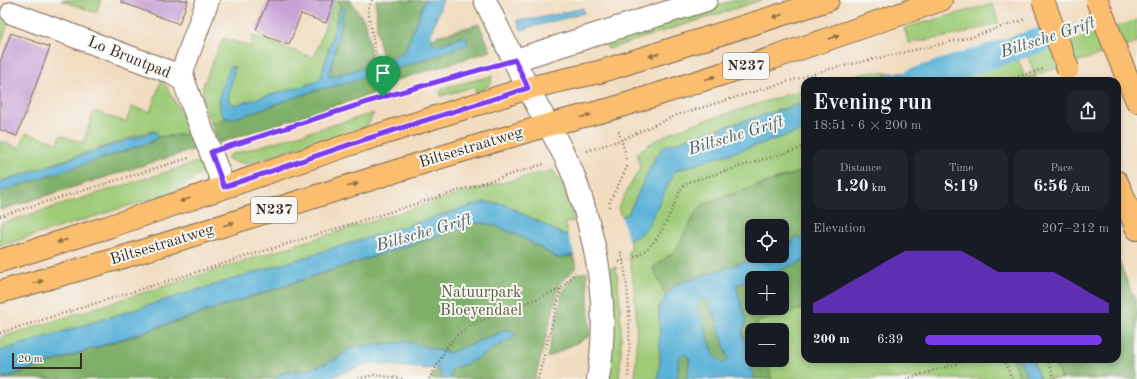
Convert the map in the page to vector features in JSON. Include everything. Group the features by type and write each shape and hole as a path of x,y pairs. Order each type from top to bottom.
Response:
{"main road":[{"name":"Biltsestraatweg","path":"0,261 363,140 528,88 599,72 828,0"},
{"name":"Biltsestraatweg","path":"0,292 117,259 548,125 611,110 776,57 941,0"},
{"path":"1043,0 1071,75"},
{"path":"1097,0 1137,101"},
{"path":"1121,191 1137,229"}],"street":[{"path":"184,81 182,72 184,65 208,0"},
{"path":"485,0 504,41 575,178 598,263 604,305 603,349 598,379"},
{"path":"515,60 706,0"},
{"name":"Lo Bruntpad","path":"12,13 163,70 184,81 198,124 211,152 224,187"}],"path":[{"path":"372,0 368,10 383,97"},
{"path":"0,216 211,152 383,97 515,60"},
{"path":"623,262 637,257 656,241 682,187 689,182 801,148"},
{"path":"608,210 610,201 627,167 625,152"},
{"path":"621,253 628,298 630,346 628,379"},
{"path":"538,379 561,289 569,278 578,270 598,263"},
{"path":"429,379 447,347 457,335 475,323 561,289"},
{"path":"906,379 958,363"},
{"path":"1006,363 1012,379"},
{"path":"1049,363 1055,379"},
{"path":"358,379 374,375 404,379"}],"green space":[{"path":"61,0 101,0 96,13"},
{"path":"334,0 339,0 340,8 321,77 313,83 238,105 230,103 228,95 223,112 225,118 211,123 202,99 203,85 223,38 251,47 253,36 314,58"},
{"path":"339,0 350,0 364,20 367,28 376,93 218,143 211,123 225,118 233,119 314,91 362,78 354,70 331,77 328,74 331,69 344,9 340,8"},
{"path":"376,0 425,0 405,51 389,60 391,67 462,36 442,44 434,44 430,38 479,24 491,51 387,83 377,31"},
{"path":"735,0 762,0 608,49 605,44 608,40"},
{"path":"992,4 999,23 957,35 909,43 904,28"},
{"path":"1137,17 1137,43 1035,75 1036,77 1028,77 1034,75 1027,53"},
{"path":"0,21 8,23 0,47"},
{"path":"1017,56 1025,77 955,77 956,76"},
{"path":"871,72 889,73 882,77 849,77"},
{"path":"492,76 491,83 483,90 475,91 473,87 441,96 440,92 443,88"},
{"path":"162,78 180,111 190,134 158,137 155,131 147,132 0,182 0,141 20,148 26,133 58,143 60,135 83,143 94,111 126,122 132,107 150,112"},
{"path":"801,90 801,103 687,138 656,156 628,214 621,217 618,207 640,168 637,153 648,145 671,133"},
{"path":"374,113 367,126 247,164 234,162 227,158 230,155"},
{"path":"801,131 801,171 707,202 697,211 676,250 653,268 666,296 659,307 660,360 658,379 635,379 636,315 628,251 631,250 629,239 643,232 647,228 675,171"},
{"path":"190,134 197,138 202,147 0,210 0,192 151,142 158,137"},
{"path":"205,160 202,173 176,191 0,246 0,224"},
{"path":"553,170 562,185 574,221 565,223 568,234 564,235 504,204 485,202 0,351 0,338 477,189"},
{"path":"801,171 801,239 799,238 789,246 789,219 745,219 745,262 677,284 666,296 653,268 676,250 697,211 707,202"},
{"name":"Natuurpark Bloeyendael","path":"476,223 490,224 514,233 557,258 573,256 577,267 560,284 535,379 451,379 450,373 454,367 467,364 514,337 515,333 512,330 506,330 449,353 407,342 352,347 335,360 311,369 282,373 274,379 2,379"},
{"path":"801,262 801,363 1014,363 1020,379 754,379 752,367 789,367 789,323 752,323 752,315 789,315 789,271 776,271"},
{"path":"801,262 801,309 789,313 789,271 776,271"},
{"path":"616,267 621,323 619,379 608,379 613,321 610,268"},
{"path":"1121,267 1137,305 1137,379 1061,379 1055,363 1121,363"},
{"path":"587,272 590,336 547,358 563,291 575,274"},
{"path":"745,282 745,315 781,315 757,323 745,323 745,344 742,332 745,321 736,285"},
{"path":"702,299 707,302 715,315 728,358 726,362 722,363 714,355 697,304"},
{"path":"683,353 690,359 687,379 677,379 679,357"},
{"path":"1014,363 1022,363 1028,379 1020,379"},
{"path":"1034,363 1055,363 1061,379 1040,379"},
{"path":"751,367 769,367 772,379 754,379"},
{"path":"437,368 441,373 442,379 431,379"}],"water":[{"path":"425,0 443,0 431,33 431,42 434,44 442,44 466,36 468,44 400,68 391,67 389,60 405,51"},
{"path":"340,8 344,9 331,69 328,74 331,77 367,67 369,73 355,81 314,91 233,119 225,118 220,111 219,96 230,66 235,67 228,99 234,105 313,83 321,77"},
{"path":"583,8 584,13 521,30 517,20 535,19"},
{"path":"1000,43 1005,60 955,77 884,77 889,73 910,73"},
{"path":"801,103 801,131 675,171 647,228 634,238 583,253 558,258 514,233 490,224 476,223 0,379 0,351 485,202 504,204 564,235 621,217 628,214 656,156 665,146"},
{"path":"155,131 158,137 151,142 0,192 0,182"},
{"path":"796,237 801,239 801,262 776,271 745,271 745,282 736,285 746,321 742,332 745,344 745,367 751,367 754,379 687,379 690,359 683,353 679,357 677,379 658,379 660,360 659,307 666,296 677,284 745,262 789,263 789,246","holes":["702,299 707,302 715,315 728,358 726,362 722,363 714,355 697,304"]},
{"path":"506,330 512,330 515,333 514,337 467,364 454,367 450,373 451,379 442,379 441,373 437,368 426,369 369,363 326,379 274,379 282,373 311,369 335,360 352,347 407,342 449,353"},
{"path":"1022,363 1034,363 1040,379 1028,379"}],"pier":[{"path":"1124,0 1137,0 1137,19 1027,55 1025,54 1019,39 1020,37"},
{"path":"621,215 629,242 575,257 567,232"}],"building":[{"path":"121,0 188,0 179,24 121,2"},
{"path":"268,0 334,0 326,23 301,14 289,45 265,36 265,34 256,30"},
{"path":"11,33 50,47 17,136 0,130 0,62"}],"waterway":[{"name":"Biltsche Grift","path":"926,77 1056,35"}],"route":[{"path":"515,60 528,88 363,140 224,187 211,152 383,97 515,60"}]}
